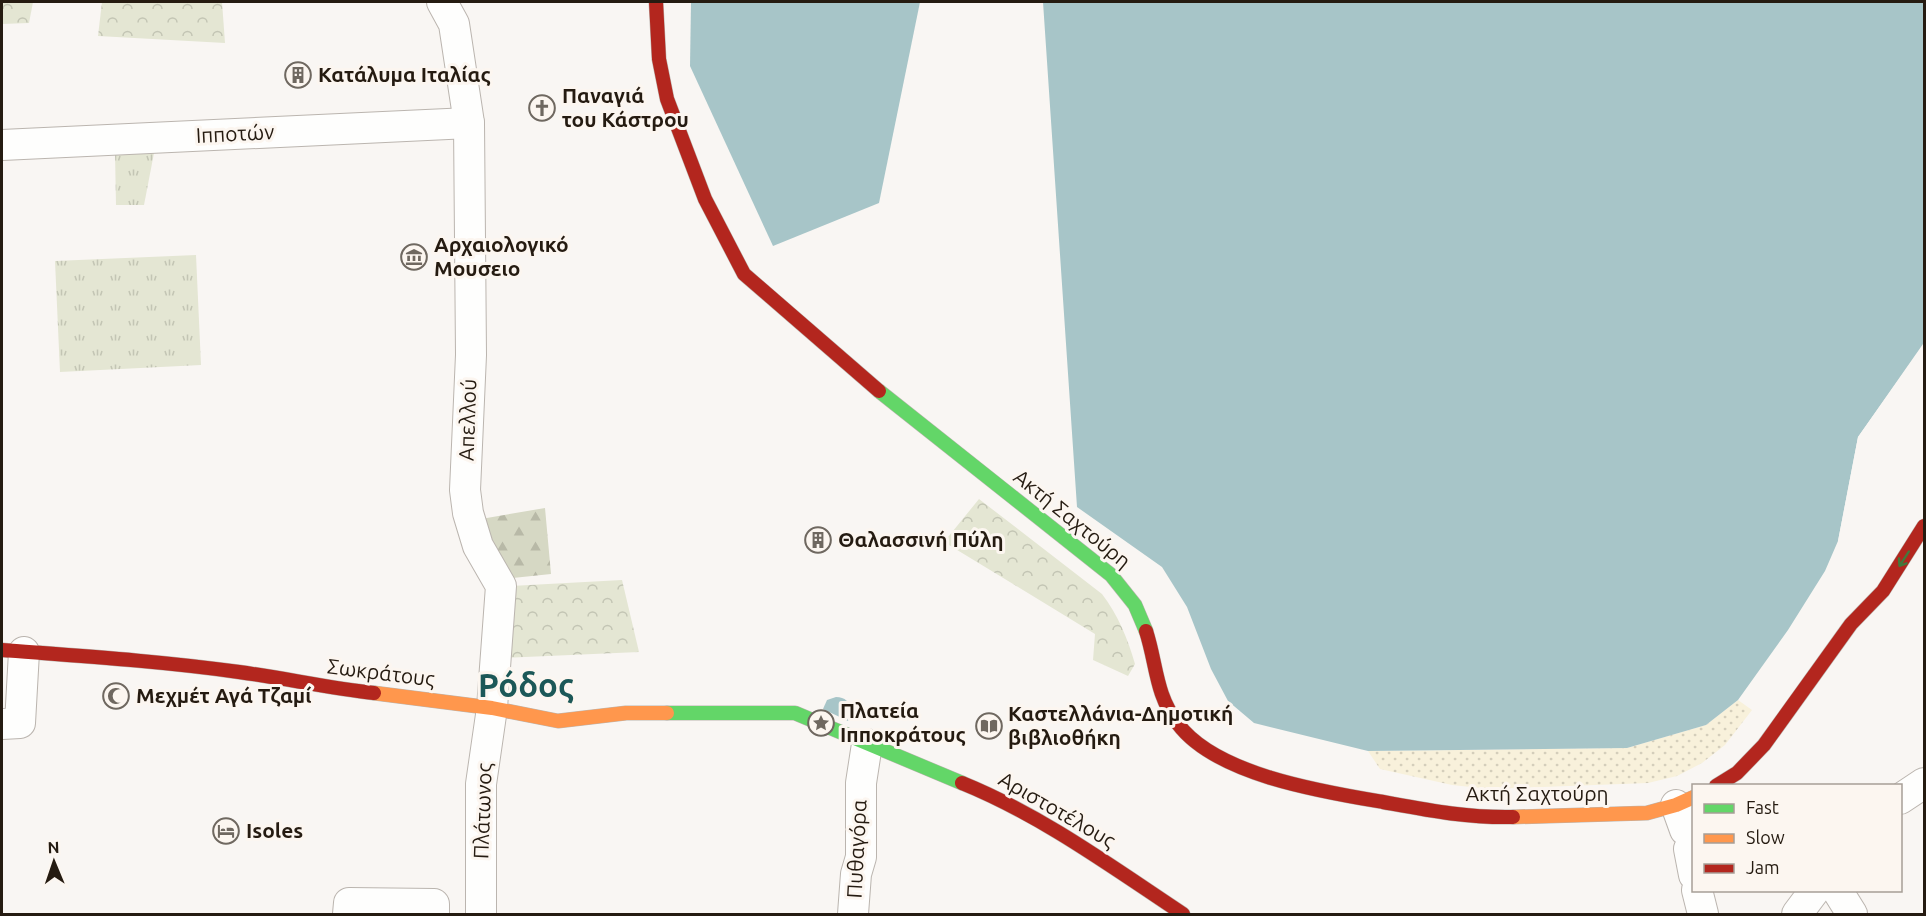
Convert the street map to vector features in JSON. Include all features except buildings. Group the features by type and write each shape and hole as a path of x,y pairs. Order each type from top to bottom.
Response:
{"main road":[{"name":"Ακτή Σαχτούρη","path":"656,2 658,59 667,99 705,199 744,273 894,404 1111,574 1128,592 1140,612 1148,636 1163,702 1174,720 1187,733 1208,749 1230,761 1260,774 1299,786 1479,818 1647,813 1687,831"},
{"path":"1719,784 1737,773 1764,745 1851,624 1883,591 1924,526"},
{"path":"1883,591 1908,581"},
{"name":"Σωκράτους","path":"13,651 124,659 239,672 324,687 492,708 558,720 626,713 795,713 867,744"},
{"name":"Αριστοτέλους","path":"867,744 991,795 1072,840 1172,905 1183,915"}],"street":[{"name":"Απελλού","path":"442,2 454,24 469,123 471,355 465,490 468,513 478,546 501,586 492,708"},
{"name":"Ιπποτών","path":"2,145 469,123"},
{"path":"2,724 20,723 13,651"},
{"name":"Πλάτωνος","path":"481,915 481,784 492,708"},
{"name":"Πυθαγόρα","path":"853,915 856,874 861,857 861,783 867,744"},
{"path":"1902,798 1924,783"},
{"path":"1697,892 1703,915"},
{"path":"1797,915 1814,892"},
{"path":"1838,892 1852,915"},
{"path":"348,915 349,903 435,904 434,915"}],"green space":[{"path":"2,2 33,2 29,23 2,24"},
{"path":"102,2 222,2 225,43 98,36"},
{"path":"115,153 154,153 144,205 116,205"},
{"path":"196,255 201,365 60,372 55,261"},
{"path":"979,499 1102,594 1118,619 1135,664 1128,676 1093,660 1095,634 944,542"},
{"path":"545,508 551,574 504,579 481,519"},
{"path":"622,580 639,652 505,658 511,586"}],"sand":[{"path":"1738,700 1752,710 1725,745 1702,763 1677,776 1648,783 1489,789 1452,785 1380,769 1368,751 1627,748 1706,725"}],"water":[{"path":"691,2 920,2 879,203 773,246 690,66"},
{"path":"1043,2 1924,2 1924,344 1858,437 1838,541 1825,571 1788,630 1738,700 1706,725 1627,748 1368,751 1254,723 1228,701 1211,669 1187,607 1162,567 1077,507"},
{"path":"836,697 844,699 850,705 852,712 848,721 823,709 827,700"}],"pier":[{"path":"1923,344 1924,347 1860,438 1841,541 1838,541 1858,437"}],"traffic: fast":[{"path":"879,391 1111,575 1135,605 1146,631"},
{"path":"667,713 795,713 962,783"}],"traffic: slow":[{"path":"374,693 492,708 558,721 626,713 667,713"},
{"path":"1513,817 1647,813 1692,798"}],"traffic: jam":[{"path":"656,2 659,59 667,99 705,199 744,274 879,391"},
{"path":"1719,784 1737,773 1764,745 1851,624 1883,591 1924,526"},
{"path":"1146,631 1161,690 1170,713 1195,742 1218,756 1272,778 1331,793 1447,813 1513,817"},
{"path":"2,650 209,668 374,693"},
{"path":"962,783 1048,826 1183,914"}],"place":[{"name":"Κατάλυμα Ιταλίας","path":"298,75"},
{"name":"Παναγιά του Κάστρου","path":"542,108"},
{"name":"Αρχαιολογικό Μουσειο","path":"414,257"},
{"name":"Θαλασσινή Πύλη","path":"818,540"},
{"name":"Μεχμέτ Αγά Τζαμί","path":"116,696"},
{"name":"Πλατεία Ιπποκράτους","path":"821,723"},
{"name":"Καστελλάνια-Δημοτική βιβλιοθήκη","path":"989,726"},
{"name":"Isoles","path":"226,831"}],"district":[{"name":"Ρόδος","path":"526,685"}]}
